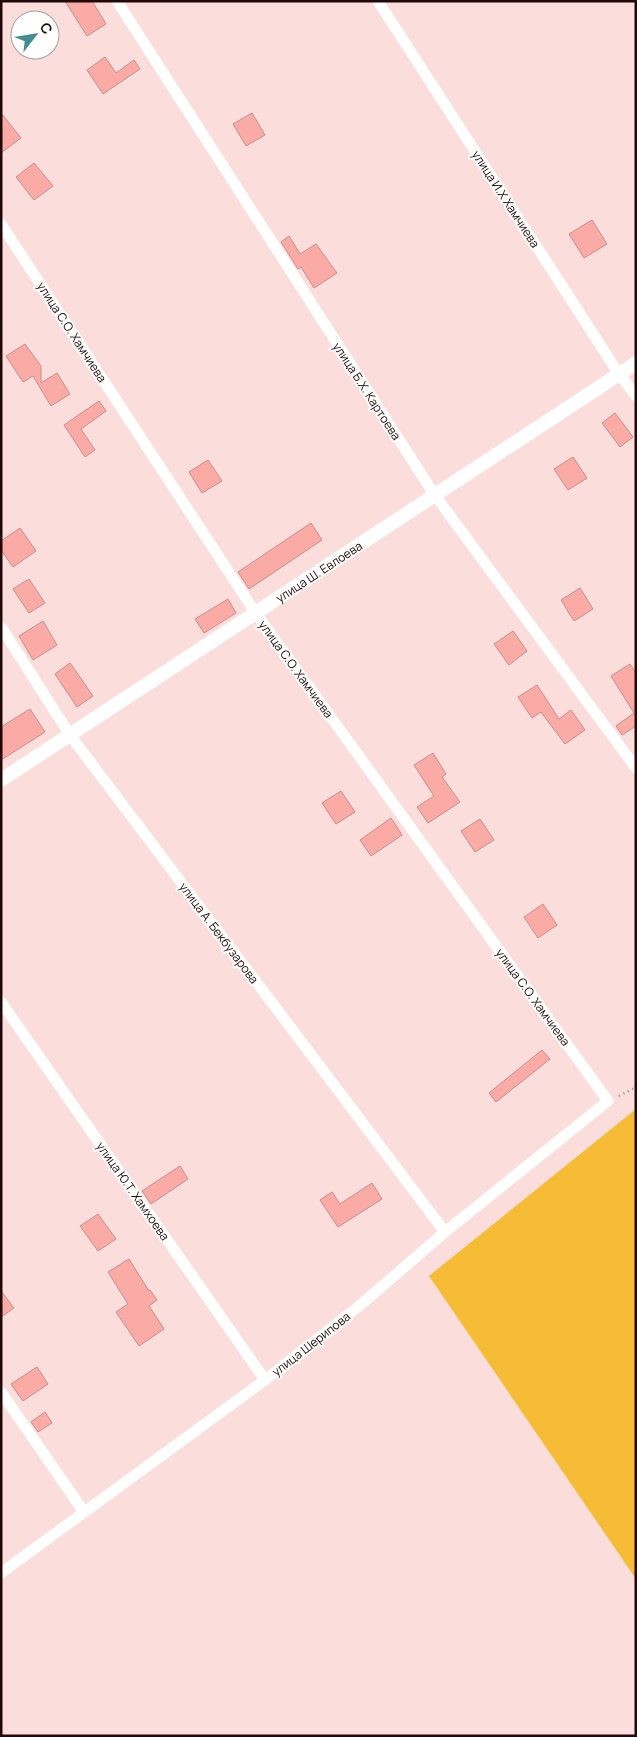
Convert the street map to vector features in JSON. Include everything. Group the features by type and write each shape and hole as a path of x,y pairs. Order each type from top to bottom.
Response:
{"street":[{"name":"улица Б.Х. Картоева","path":"117,1 434,494 636,768"},
{"name":"улица И.Х Хамчиева","path":"378,1 619,374 636,396"},
{"name":"улица С.О. Хамчиева","path":"1,224 255,612 608,1101"},
{"name":"улица Ш. Евлоева","path":"1,780 636,363"},
{"name":"улица А. Бекбузарова","path":"1,627 70,735 445,1232"},
{"name":"улица Ю.Т. Хамхоева","path":"1,1002 264,1380"},
{"name":"улица Шерипова","path":"1,1573 264,1380 358,1307 445,1232 608,1101"},
{"path":"1,1392 84,1512"}],"path":[{"path":"608,1101 636,1087"}],"shaded area":[{"path":"636,1109 636,1579 429,1276"}],"building":[{"path":"65,1 92,1 106,24 87,36"},
{"path":"105,57 116,73 134,60 140,69 103,94 87,70"},
{"path":"1,113 21,138 1,153"},
{"path":"252,113 265,135 246,146 233,124"},
{"path":"34,163 53,186 34,200 16,177"},
{"path":"592,220 607,244 584,258 569,234"},
{"path":"289,236 300,254 316,244 337,273 314,288 301,267 298,269 281,242"},
{"path":"25,344 41,366 41,383 57,373 70,394 51,406 33,376 23,382 6,356"},
{"path":"99,401 106,411 81,429 95,450 85,457 64,425"},
{"path":"615,413 633,437 620,447 602,423"},
{"path":"573,457 587,478 568,490 554,469"},
{"path":"208,460 222,481 202,493 189,472"},
{"path":"311,523 322,540 249,589 238,572"},
{"path":"20,528 36,551 13,567 1,550 1,541"},
{"path":"29,579 45,603 29,613 13,589"},
{"path":"580,588 593,609 574,621 561,600"},
{"path":"228,599 236,613 204,633 195,619"},
{"path":"43,621 57,645 33,660 19,636"},
{"path":"513,631 527,651 509,665 494,644"},
{"path":"70,663 93,696 77,707 55,674"},
{"path":"630,664 636,673 636,726 622,735 616,726 634,713 611,676"},
{"path":"537,685 559,719 571,710 585,730 565,744 541,712 532,718 518,697"},
{"path":"30,709 45,732 1,760 1,727"},
{"path":"433,753 446,774 442,777 460,802 428,823 417,807 434,796 414,765"},
{"path":"341,791 355,812 336,824 322,803"},
{"path":"391,818 402,835 371,856 360,840"},
{"path":"480,819 494,840 475,852 461,831"},
{"path":"543,904 557,925 538,938 524,917"},
{"path":"542,1050 550,1059 496,1102 489,1093"},
{"path":"180,1166 188,1179 151,1204 142,1191"},
{"path":"372,1183 382,1199 338,1227 320,1200 332,1192 340,1204"},
{"path":"98,1214 116,1239 98,1251 80,1226"},
{"path":"129,1259 149,1291 157,1300 149,1306 164,1329 139,1346 116,1312 128,1304 108,1272"},
{"path":"1,1291 14,1308 1,1317"},
{"path":"37,1367 48,1384 23,1401 11,1384"},
{"path":"45,1412 52,1423 38,1432 31,1422"}]}
